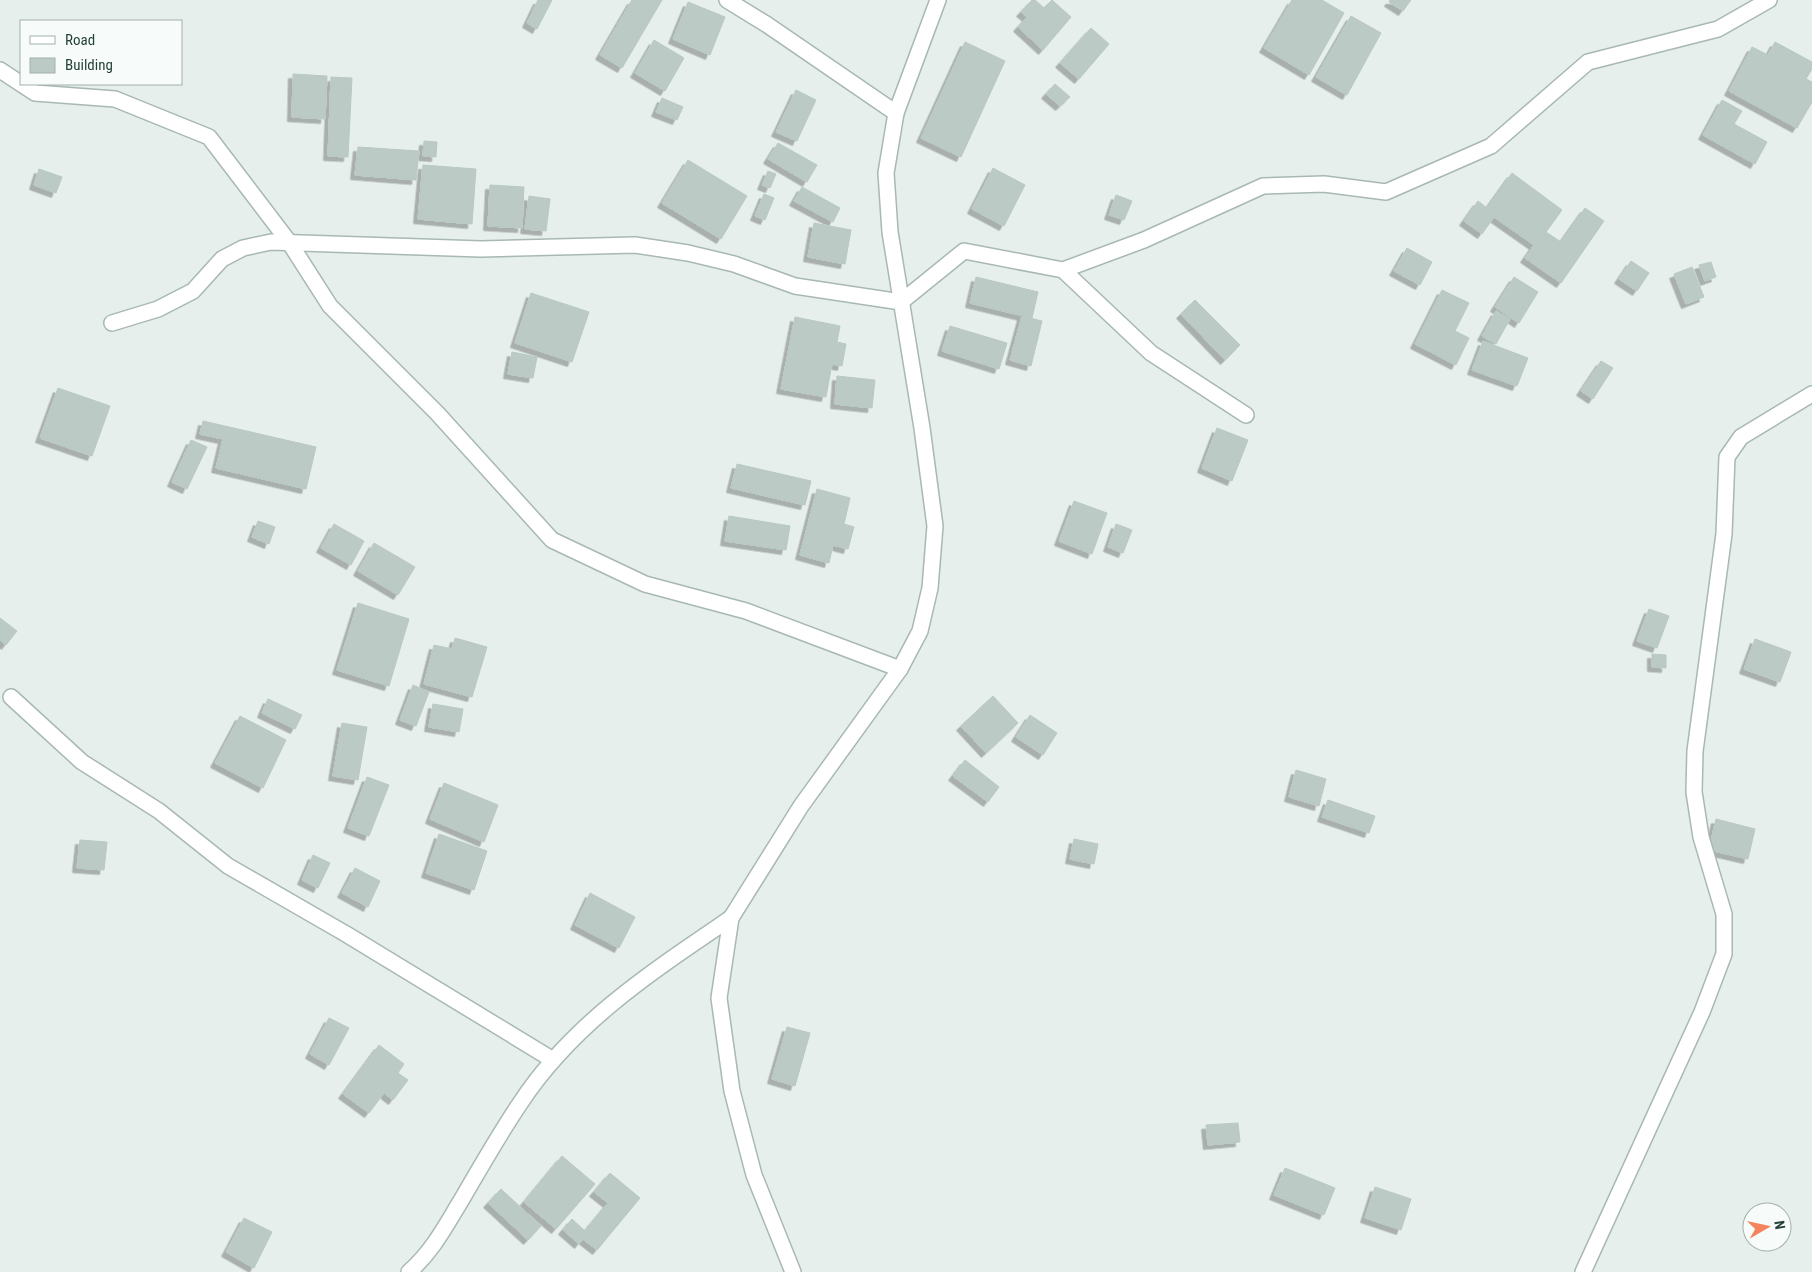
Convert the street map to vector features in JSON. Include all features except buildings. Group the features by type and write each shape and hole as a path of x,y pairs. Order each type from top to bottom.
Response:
{"street":[{"path":"727,0 766,24 896,113"},
{"path":"409,1272 431,1250 521,1101 553,1060 591,1021 634,984 730,918 801,806 900,669 920,631 930,588 935,526 922,428 890,232 886,172 896,113 938,0"},
{"path":"112,323 158,309 193,291 222,259 243,248 271,242 481,249 635,245 688,252 725,262 795,286 901,302 964,252 1063,270 1144,240 1263,186 1324,184 1386,192 1490,146 1588,62 1718,29 1769,0"},
{"path":"0,70 20,83"},
{"path":"23,85 35,93 115,99 208,137 290,242 330,306 437,412 552,540 646,584 746,611 900,669"},
{"path":"1063,270 1151,353 1246,415"},
{"path":"1583,1272 1702,1012 1724,954 1724,914 1701,837 1694,792 1695,751 1724,534 1726,457 1741,437 1812,394"},
{"path":"11,697 82,762 159,811 228,866 346,934 553,1060"},
{"path":"730,918 719,998 732,1091 754,1175 793,1272"}]}
